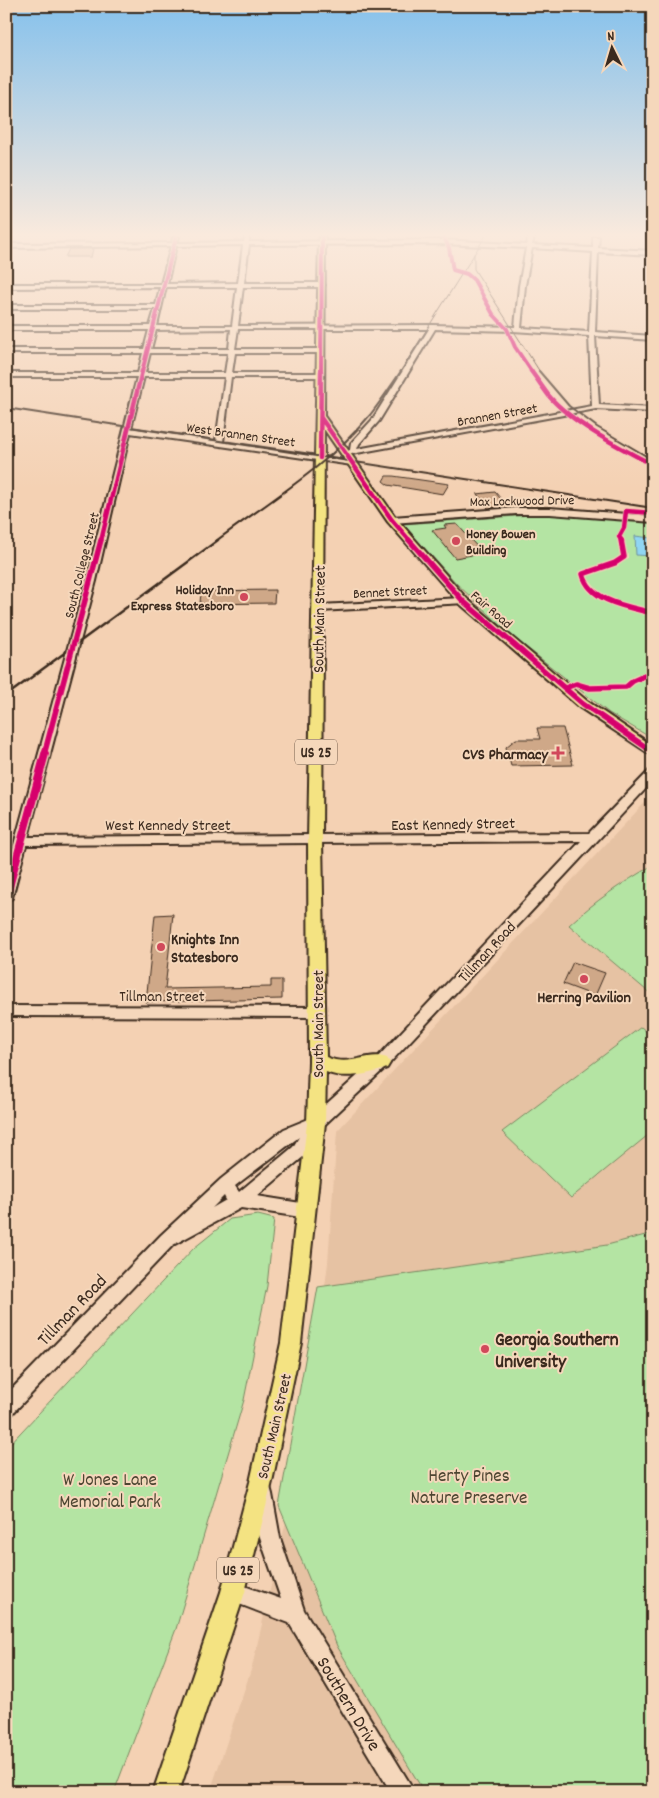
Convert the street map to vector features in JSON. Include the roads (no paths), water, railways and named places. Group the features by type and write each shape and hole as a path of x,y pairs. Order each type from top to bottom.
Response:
{"main road":[{"name":"South Main Street","path":"166,1792 233,1592 261,1482 291,1343 308,1211 316,1123 318,1061 315,840 321,321"},
{"name":"Fair Road","path":"321,418 352,456 392,520 463,601 583,704 653,752"},
{"path":"320,458 352,456"},
{"path":"318,1061 336,1069 381,1063"}],"street":[{"name":"South College Street","path":"6,898 91,581 155,321"},
{"path":"219,443 236,321"},
{"path":"518,329 519,321"},
{"path":"592,321 596,407"},
{"path":"352,456 355,443 376,420 433,327"},
{"path":"6,328 433,327 518,329 653,338"},
{"path":"6,351 320,351"},
{"path":"6,375 320,375"},
{"name":"Brannen Street","path":"352,456 596,407 653,410"},
{"name":"West Brannen Street","path":"127,430 320,458"},
{"name":"Max Lockwood Drive","path":"392,520 550,511 653,519"},
{"name":"Bennet Street","path":"319,608 463,601"},
{"name":"Tillman Road","path":"167,1240 240,1201 298,1152 316,1123 381,1063 653,774"},
{"name":"East Kennedy Street","path":"315,840 592,837"},
{"name":"West Kennedy Street","path":"22,841 315,840"},
{"name":"Tillman Street","path":"6,1011 317,1012"},
{"name":"Tillman Road","path":"6,1408 167,1240 226,1184 289,1134 316,1123"},
{"path":"226,1184 230,1195 240,1201 308,1211"},
{"name":"Southern Drive","path":"261,1482 270,1538 296,1615 404,1792"},
{"path":"233,1592 296,1615"}],"water":[{"path":"635,536 651,538 652,556 636,555"}],"railway":[{"path":"400,372 432,321"},
{"path":"507,321 540,372"},
{"path":"328,458 370,415 401,371"},
{"path":"539,371 569,406 597,427 653,460"},
{"path":"6,408 328,458"},
{"path":"216,541 328,458"},
{"path":"328,458 653,508"},
{"path":"6,696 218,540"}],"place":[{"name":"Honey Bowen Building","path":"456,541"},
{"name":"Holiday Inn Express Statesboro","path":"244,597"},
{"name":"CVS Pharmacy","path":"558,753"},
{"name":"Knights Inn Statesboro","path":"161,947"},
{"name":"Herring Pavilion","path":"584,979"},
{"name":"Georgia Southern University","path":"485,1349"}],"park label":[{"name":"Herty Pines Nature Preserve","path":"469,1485"},
{"name":"W Jones Lane Memorial Park","path":"110,1489"}]}
